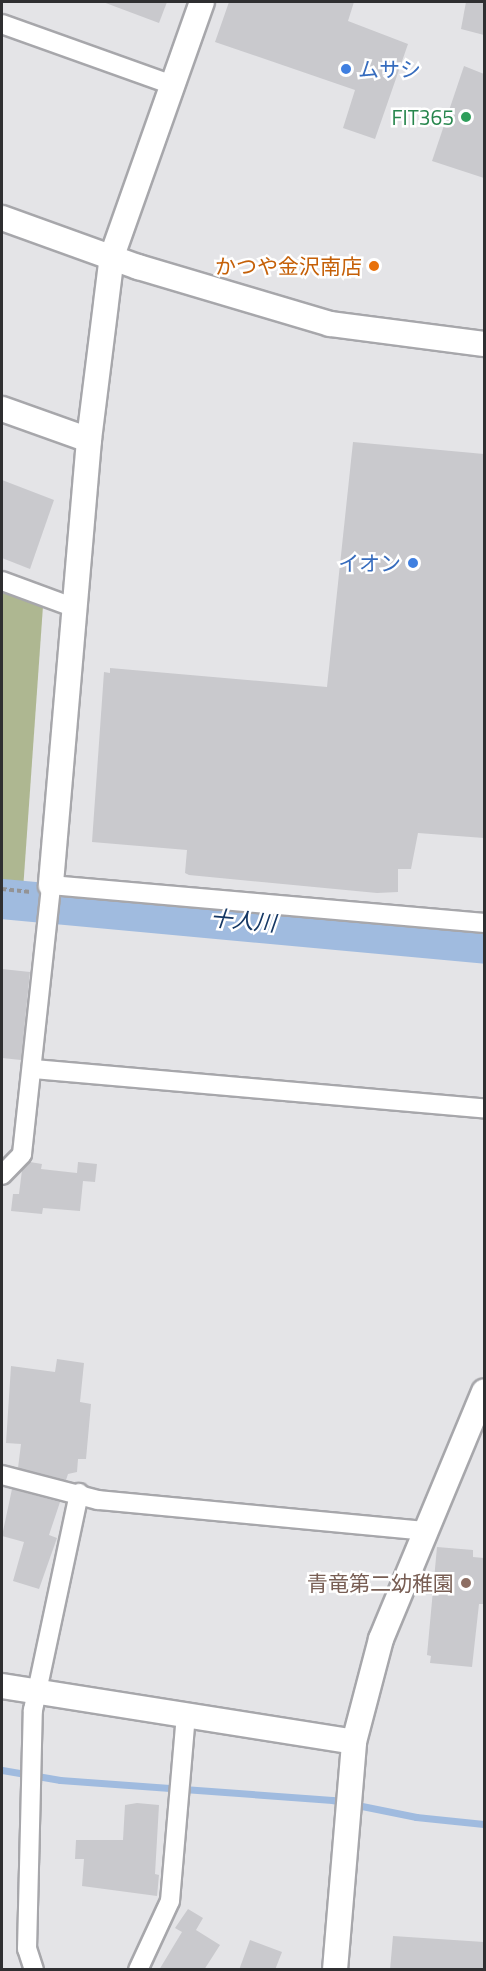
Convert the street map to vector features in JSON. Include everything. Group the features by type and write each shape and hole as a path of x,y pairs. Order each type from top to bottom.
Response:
{"street":[{"path":"2,1175 22,1154 34,1068 89,441 112,256 202,2"},
{"path":"2,24 172,84"},
{"path":"2,218 112,256 330,324 484,344"},
{"path":"2,409 89,441"},
{"path":"2,581 75,608"},
{"path":"50,893 484,923"},
{"path":"34,1068 484,1108"},
{"path":"2,1160 22,1154"},
{"path":"335,1970 354,1742 381,1639 424,1531 484,1392"},
{"path":"2,1474 98,1500 424,1531"},
{"path":"34,1970 27,1949 34,1692 79,1493"},
{"path":"2,1686 354,1742"},
{"path":"138,1970 170,1902 186,1714"}],"path":[{"path":"2,889 50,893"}],"green space":[{"path":"2,591 43,606 23,890 2,889"}],"building":[{"path":"103,2 167,2 159,23"},
{"name":"ムサシ","path":"229,2 354,2 348,21 408,44 375,139 343,128 355,90 215,42"},
{"path":"466,2 484,2 484,35 461,29"},
{"name":"FIT365","path":"464,66 484,74 484,178 432,161"},
{"name":"イオン","path":"353,442 484,454 484,838 418,833 411,869 398,869 398,892 377,893 189,875 185,873 187,850 92,842 104,672 110,673 110,668 327,687"},
{"path":"2,480 54,500 30,569 2,558"},
{"path":"2,969 30,972 21,1060 2,1058"},
{"path":"30,1162 42,1164 41,1169 77,1173 78,1162 97,1164 95,1182 83,1181 80,1211 43,1208 42,1214 11,1211 13,1194 19,1194 22,1170"},
{"path":"57,1359 84,1363 80,1402 91,1404 86,1459 78,1459 77,1472 68,1474 66,1480 18,1468 21,1444 6,1443 11,1366 55,1372"},
{"path":"12,1489 60,1502 49,1535 57,1538 39,1589 13,1581 24,1542 2,1536"},
{"path":"437,1547 473,1550 473,1557 484,1558 484,1604 479,1604 472,1667 430,1663 431,1656 427,1655"},
{"path":"137,1803 159,1805 155,1874 159,1875 157,1896 82,1886 84,1859 75,1859 76,1840 123,1840 125,1805"},
{"path":"188,1909 203,1918 196,1930 220,1945 204,1970 159,1970 182,1932 175,1928"},
{"path":"393,1936 484,1942 484,1970 390,1970"},
{"path":"250,1940 282,1952 275,1970 239,1970"}],"waterway":[{"name":"十人川","path":"2,899 484,944"},
{"path":"2,1770 60,1780 332,1800 416,1817 484,1824"}],"place":[{"name":"ムサシ","path":"346,69"},
{"name":"FIT365","path":"466,117"},
{"name":"かつや金沢南店","path":"374,266"},
{"name":"イオン","path":"413,563"},
{"name":"青竜第二幼稚園","path":"466,1583"}]}
